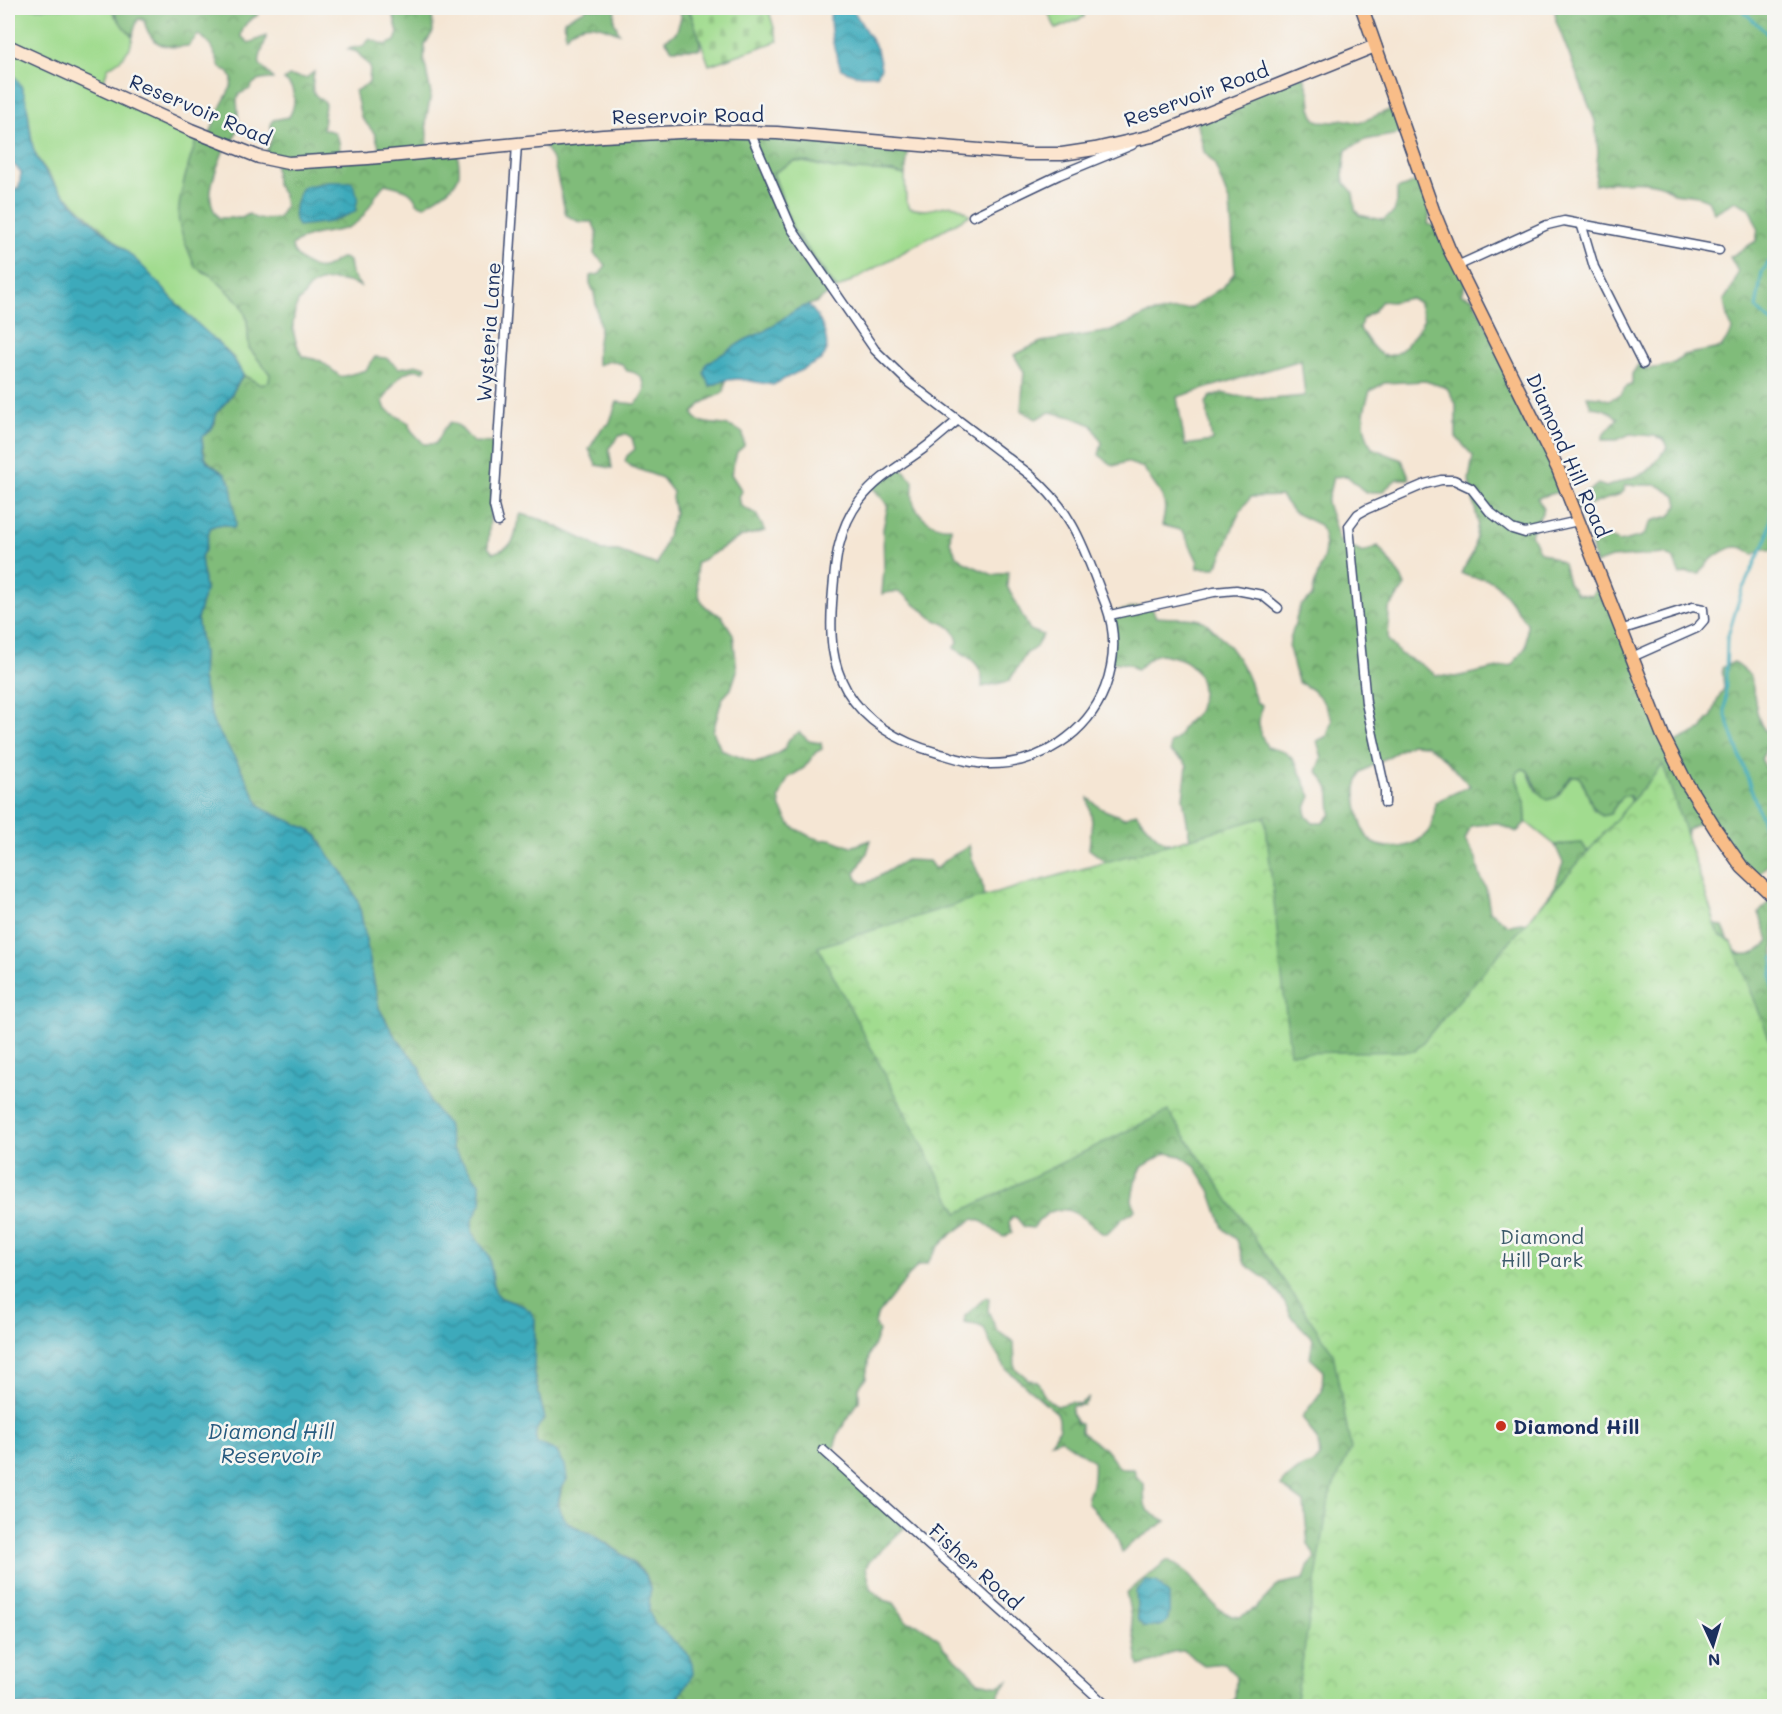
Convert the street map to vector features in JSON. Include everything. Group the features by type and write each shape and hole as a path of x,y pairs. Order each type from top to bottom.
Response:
{"main road":[{"name":"Diamond Hill Road","path":"1362,8 1433,210 1457,266 1546,444 1663,735 1699,804 1742,867 1774,897"}],"street":[{"name":"Reservoir Road","path":"8,46 191,130 259,157 288,163 368,158 603,136 699,131 750,132 1028,154 1062,154 1152,136 1375,46"},
{"path":"750,132 792,229 866,338 896,372 1035,479 1060,504 1075,526 1110,615 1113,637 1112,663 1102,695 1077,730 1041,754 1015,762 991,764 957,759 925,750 897,737 869,718 858,706 840,677 831,645 830,628 836,554 842,532 860,501 877,482 934,441 958,420"},
{"path":"973,216 1059,175 1152,136"},
{"name":"Wysteria Lane","path":"498,522 494,506 517,144"},
{"path":"1457,266 1547,225 1564,221 1719,250"},
{"path":"1581,223 1594,267 1642,364"},
{"path":"1385,803 1385,790 1366,703 1349,526 1353,520 1358,514 1425,484 1454,480 1471,488 1490,512 1512,529 1525,533 1578,521"},
{"path":"1110,615 1214,592 1236,590 1262,594 1278,608"},
{"path":"1620,630 1693,607 1703,609 1704,620 1697,628 1632,657"},
{"name":"Fisher Road","path":"823,1450 1107,1707"}],"green space":[{"path":"8,8 111,8 115,16 133,35 134,33 130,48 121,59 108,68 101,88 198,136 183,187 195,267 212,276 241,304 247,319 249,348 270,374 269,382 261,385 243,375 234,358 188,315 138,262 59,189 38,159 33,149 28,110 15,76 8,71"},
{"path":"111,8 260,8 258,15 245,26 241,36 249,43 266,36 259,62 273,79 256,82 250,89 239,94 237,100 239,126 231,145 225,147 215,173 211,201 219,218 242,218 249,214 259,219 266,219 278,218 285,207 283,194 276,184 275,163 264,157 272,138 273,120 289,117 293,107 293,92 284,80 289,76 306,78 314,72 314,93 325,102 323,129 334,132 339,141 341,160 382,156 375,134 361,117 355,91 369,83 370,67 357,52 347,49 363,46 370,39 386,45 395,41 398,33 392,8 406,8 409,14 432,13 433,32 425,44 424,59 431,94 426,120 428,151 457,151 459,174 457,179 450,189 424,206 417,203 409,191 385,184 365,213 350,227 316,234 299,240 292,246 299,259 314,267 327,267 342,258 349,261 351,273 360,286 334,280 315,284 298,302 293,329 302,356 321,361 341,377 366,370 375,357 386,358 399,368 418,365 426,367 424,371 410,370 399,377 383,401 386,410 409,423 411,430 424,444 435,444 451,422 459,426 473,442 496,443 488,547 493,553 513,542 521,514 543,520 591,543 602,551 618,551 657,565 675,513 673,492 662,478 632,467 625,461 635,449 632,438 626,434 619,436 609,448 612,468 596,465 589,449 602,428 609,424 617,402 635,404 645,389 639,375 627,371 622,364 610,361 597,365 600,328 590,276 600,274 606,265 594,254 597,232 592,222 579,222 566,215 554,163 542,142 731,131 909,145 905,175 893,172 835,169 794,161 773,173 793,229 835,289 817,302 796,310 763,332 745,340 711,386 726,380 724,392 702,403 693,414 698,421 727,426 743,433 744,446 737,452 731,474 742,491 739,497 741,506 756,514 765,531 740,537 696,564 698,589 702,602 706,607 721,615 733,634 737,671 731,689 722,699 713,731 721,750 755,763 784,750 789,739 799,732 809,741 821,743 822,749 816,752 804,768 788,778 779,798 781,808 791,826 809,836 822,840 831,839 851,847 871,840 867,853 855,873 857,879 863,883 871,881 906,860 929,861 934,868 938,868 946,859 969,845 972,859 982,882 985,911 1107,866 1105,861 1089,849 1092,821 1088,798 1102,809 1124,818 1136,813 1153,833 1167,843 1182,844 1190,839 1183,798 1187,766 1184,761 1170,752 1170,743 1177,738 1198,711 1202,692 1199,676 1190,664 1163,654 1151,658 1137,670 1128,664 1112,662 1110,613 1150,604 1156,617 1192,619 1209,625 1237,657 1250,683 1256,702 1262,705 1259,727 1267,747 1286,753 1298,767 1311,796 1306,808 1306,816 1313,823 1323,823 1331,814 1329,791 1317,771 1322,758 1317,741 1327,736 1332,720 1320,697 1298,682 1289,648 1300,606 1312,597 1322,561 1325,545 1320,525 1293,512 1281,496 1251,497 1239,514 1216,568 1198,568 1198,562 1183,531 1162,525 1165,506 1161,494 1144,468 1126,462 1114,466 1099,455 1102,443 1092,425 1050,412 1036,419 1021,410 1024,372 1014,355 1041,342 1111,331 1148,314 1191,308 1224,286 1235,272 1230,204 1214,163 1204,152 1196,116 1303,74 1310,94 1311,108 1315,119 1319,121 1334,122 1342,119 1359,123 1396,107 1404,133 1365,140 1346,150 1344,182 1353,192 1355,209 1359,215 1383,220 1394,212 1397,189 1421,180 1431,203 1428,224 1440,228 1466,283 1461,294 1473,298 1566,490 1537,498 1544,509 1531,534 1539,551 1563,563 1568,583 1577,594 1591,596 1602,581 1669,745 1703,729 1712,716 1724,688 1722,668 1734,662 1750,675 1758,717 1765,731 1771,735 1761,759 1774,788 1774,845 1771,851 1773,860 1755,877 1706,819 1687,830 1686,839 1715,924 1723,927 1737,952 1748,954 1755,952 1768,942 1759,913 1774,896 1774,1706 1227,1706 1235,1699 1236,1677 1225,1663 1204,1665 1184,1651 1172,1652 1154,1662 1139,1666 1126,1593 1168,1560 1186,1572 1218,1609 1240,1617 1256,1608 1279,1584 1304,1579 1308,1567 1316,1558 1308,1544 1304,1503 1281,1486 1283,1481 1304,1466 1313,1464 1320,1457 1317,1440 1302,1417 1322,1391 1323,1370 1310,1358 1313,1339 1292,1317 1281,1296 1268,1281 1245,1264 1237,1240 1223,1228 1210,1190 1194,1165 1181,1156 1166,1153 1142,1167 1135,1182 1132,1200 1135,1210 1107,1234 1103,1234 1076,1214 1060,1209 1042,1218 1033,1228 1024,1227 1016,1217 1011,1218 1009,1222 1012,1233 1004,1237 982,1222 973,1219 947,1238 928,1263 917,1266 877,1315 875,1324 879,1332 869,1356 866,1378 859,1387 859,1401 839,1432 831,1457 905,1527 868,1563 866,1568 871,1589 884,1600 894,1603 907,1622 917,1624 939,1639 944,1648 978,1682 999,1686 1010,1679 999,1695 1000,1706 673,1706 680,1698 687,1653 651,1618 648,1608 650,1590 646,1576 621,1553 597,1537 570,1524 561,1514 560,1496 567,1479 556,1451 537,1443 535,1436 536,1430 545,1419 534,1375 535,1320 523,1306 501,1298 495,1292 489,1256 472,1233 472,1221 482,1201 479,1183 452,1148 447,1124 430,1103 420,1067 394,1035 379,1008 359,904 344,874 329,856 318,836 308,829 264,810 259,804 239,765 213,723 202,679 203,653 197,619 205,591 201,556 205,550 210,528 217,524 228,525 225,474 207,460 202,437 215,424 216,413 228,400 243,375 261,385 269,382 270,374 249,348 247,319 241,304 212,276 195,267 179,223 181,192 198,136 209,137 218,112 231,87 232,79 228,71 220,68 206,40 198,35 188,46 172,47 159,44 154,40 144,20 138,19 132,36","holes":["1410,298 1418,302 1424,319 1406,346 1399,352 1385,355 1373,347 1360,329 1362,319 1373,312 1382,301 1391,302","1301,360 1305,396 1271,399 1222,393 1210,397 1206,403 1212,441 1185,445 1177,397","1425,381 1447,388 1456,404 1456,437 1473,456 1469,480 1478,523 1473,553 1461,573 1493,582 1527,623 1526,647 1512,665 1455,677 1436,675 1400,654 1388,640 1389,609 1405,586 1401,577 1378,546 1363,553 1340,542 1327,503 1333,477 1347,476 1365,492 1382,492 1397,479 1410,479 1402,460 1372,448 1364,427 1365,406 1370,391 1384,383","1411,744 1426,745 1445,759 1470,786 1435,802 1431,826 1422,838 1408,845 1393,848 1372,842 1365,833 1358,810 1357,783 1361,772","1522,769 1527,770 1536,788 1547,800 1557,797 1571,776 1578,776 1585,786 1593,807 1602,816 1610,814 1622,796 1630,796 1632,804 1601,873 1582,843 1555,845 1563,863 1553,890 1528,922 1508,925 1490,911 1486,888 1480,876 1476,858 1465,840 1471,826 1497,823 1517,832 1526,822 1525,802 1517,780 1517,773"]},
{"path":"586,8 615,8 614,21 619,33 587,25 571,31 566,37 564,20"},
{"path":"680,8 688,8 698,33 700,49 672,49 665,40 676,33 681,18"},
{"path":"689,8 768,8 778,41 709,65"},
{"path":"1041,8 1084,8 1084,17 1056,29 1049,14"},
{"path":"1555,8 1774,8 1774,551 1763,548 1753,555 1744,548 1732,548 1715,556 1700,574 1680,575 1673,558 1665,554 1611,558 1595,564 1591,541 1606,536 1619,542 1643,536 1652,521 1670,516 1678,505 1676,496 1658,485 1625,485 1624,491 1620,494 1577,510 1575,496 1589,491 1598,484 1606,487 1647,472 1667,448 1664,439 1654,436 1630,434 1617,440 1602,440 1604,434 1618,418 1604,409 1591,407 1587,396 1608,400 1621,395 1625,388 1632,384 1632,374 1640,362 1647,369 1662,367 1676,362 1683,355 1721,348 1733,330 1727,317 1724,300 1738,272 1730,257 1756,241 1758,228 1749,208 1735,201 1714,213 1708,200 1698,196 1673,193 1659,184 1613,182 1595,185 1598,152 1595,121 1556,21"},
{"path":"794,161 837,169 905,175 906,201 910,208 925,210 953,205 970,215 837,289 793,229 773,173"},
{"path":"899,465 913,481 913,501 923,517 933,524 951,527 950,542 957,556 966,563 993,575 1008,572 1007,586 1030,630 1043,635 1036,647 1026,654 1009,681 982,687 979,668 971,659 954,648 958,642 952,629 933,619 902,594 891,592 882,594 883,529 888,505 872,487"},
{"name":"Diamond Hill Park","path":"1663,765 1719,935 1732,942 1774,1051 1774,1706 1295,1706 1330,1493 1351,1449 1333,1353 1168,1111 958,1213 818,947 961,903 1265,817 1290,1053 1415,1051"},
{"path":"1522,769 1527,770 1536,791 1557,797 1571,776 1578,776 1594,810 1610,814 1622,796 1629,796 1632,804 1621,865 1561,844 1555,845 1526,822 1525,802 1517,780 1517,773"},
{"path":"986,1297 989,1298 988,1311 997,1331 1014,1342 1015,1368 1028,1379 1038,1382 1045,1396 1057,1406 1071,1402 1079,1404 1089,1398 1084,1405 1072,1406 1071,1413 1077,1423 1081,1424 1081,1432 1105,1449 1119,1467 1134,1469 1136,1476 1144,1484 1146,1508 1166,1521 1122,1552 1115,1532 1087,1503 1092,1483 1093,1461 1061,1439 1051,1442 1058,1428 1057,1413 1006,1369 991,1345 984,1328 964,1323 965,1316"}],"water":[{"path":"831,8 852,8 877,49 881,68 877,75 856,75 841,69 831,32"},
{"name":"Diamond Hill Reservoir","path":"8,71 16,78 25,97 34,151 52,181 77,208 137,261 225,350 243,375 228,400 216,413 212,427 202,437 207,462 225,474 231,484 236,524 234,528 222,524 210,528 205,550 201,556 205,591 197,619 203,653 202,679 213,723 239,765 259,804 265,810 308,829 318,837 329,856 344,874 359,904 379,1008 394,1035 420,1067 430,1103 447,1124 452,1148 479,1183 482,1201 472,1221 472,1233 489,1256 495,1292 501,1298 523,1306 530,1311 535,1320 534,1375 545,1419 536,1430 535,1436 537,1443 556,1451 565,1465 567,1479 561,1488 558,1503 562,1516 571,1525 591,1534 622,1554 646,1576 650,1589 649,1612 655,1624 687,1653 692,1663 693,1674 673,1706 8,1706 8,186 11,191 19,187 21,172 10,161 8,153"},
{"path":"328,182 352,182 358,197 355,212 330,222 298,226 294,212 302,187"},
{"path":"808,305 817,316 826,339 827,347 821,360 773,385 739,379 726,380 710,386 704,373 706,364"},
{"path":"1145,1581 1157,1582 1169,1595 1169,1616 1165,1624 1160,1626 1144,1627 1138,1620 1136,1592"}],"waterway":[{"path":"1740,8 1774,40"},
{"path":"1774,255 1762,272 1756,308 1774,325"},
{"path":"1774,491 1768,536 1742,590 1727,639 1725,713 1774,855"},
{"path":"1774,957 1772,977 1774,997"}],"place":[{"name":"Diamond Hill","path":"1501,1426"}]}
